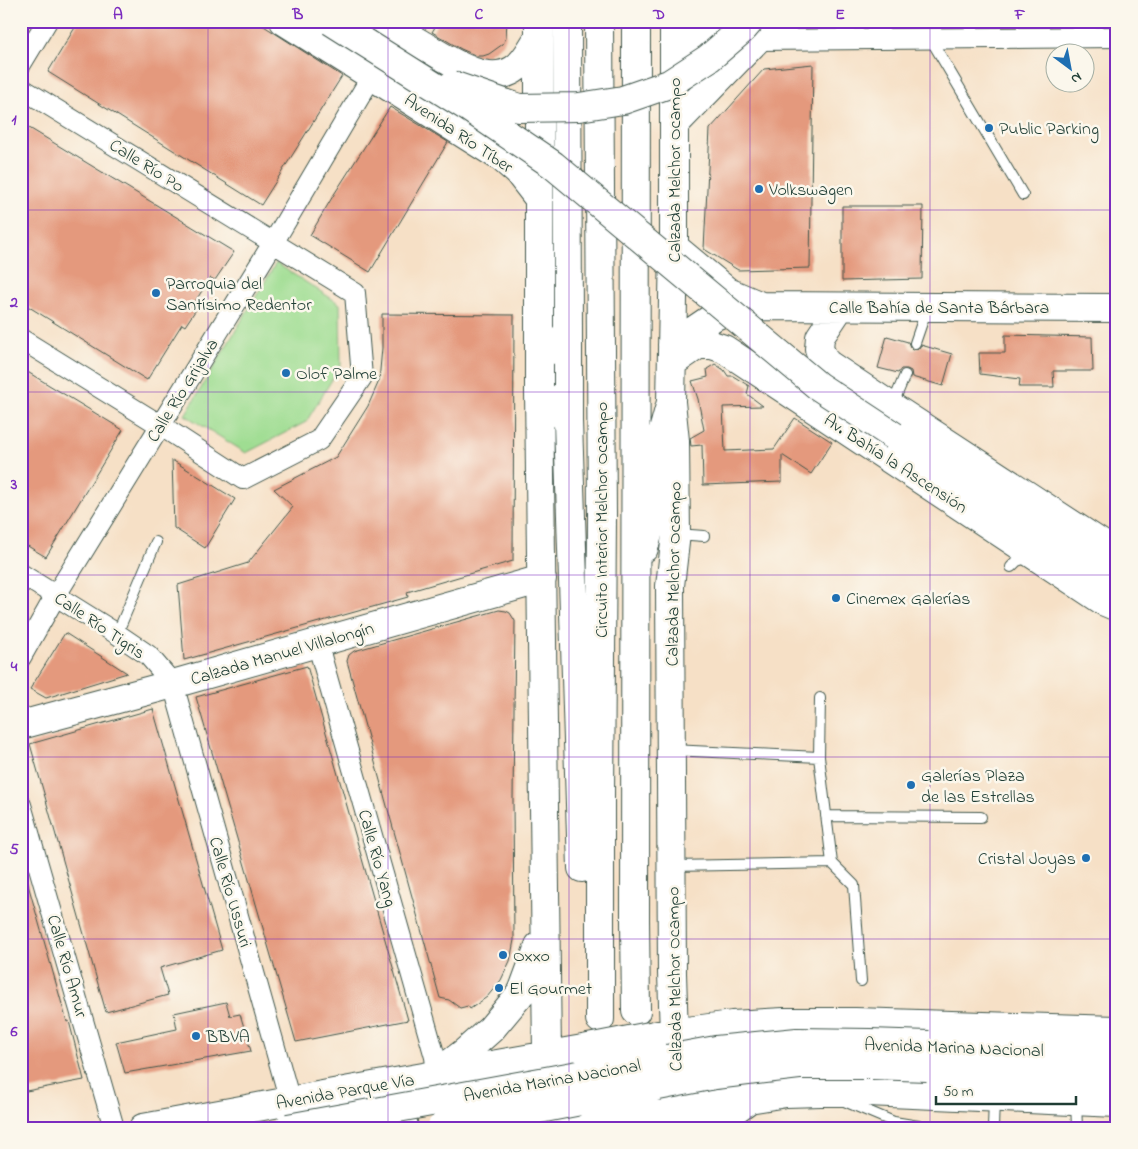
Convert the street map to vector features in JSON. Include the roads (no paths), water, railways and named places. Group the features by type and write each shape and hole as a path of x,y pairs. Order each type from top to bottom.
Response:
{"main road":[{"name":"Avenida Río Tíber","path":"284,21 508,163 539,199"},
{"path":"330,21 469,108 553,165 818,386 1117,580"},
{"path":"567,21 568,421 582,882 600,920"},
{"name":"Circuito Interior Melchor Ocampo","path":"599,21 602,496 600,1019"},
{"name":"Circuito Interior Melchor Ocampo","path":"636,21 636,1011"},
{"name":"Calzada Melchor Ocampo","path":"670,1118 662,1039 672,973 670,586 676,534 675,442 671,402 674,247 674,21"},
{"path":"674,58 708,21"},
{"path":"366,72 371,56 380,39 392,24 461,66 489,75 505,73 519,66 526,58 539,29"},
{"path":"411,72 519,108 579,107 623,100 669,84 709,58 744,28 761,28"},
{"path":"674,125 761,28"},
{"path":"539,29 539,383 546,1128"},
{"path":"674,247 728,292 761,306"},
{"path":"672,354 715,316 725,312 761,306"},
{"name":"Calle Bahía de Santa Bárbara","path":"761,306 1117,308"},
{"path":"840,307 820,337 819,349 826,363 1117,554"},
{"path":"539,383 568,331"},
{"name":"Av. Bahía la Ascensión","path":"672,354 698,345 712,345 724,349 1105,602 1117,608"},
{"path":"539,383 568,421"},
{"path":"636,576 656,510 660,442 671,402"},
{"name":"Calzada Manuel Villalongín","path":"21,725 173,684 542,579"},
{"path":"600,799 635,920"},
{"path":"437,1074 490,1029 522,992 544,931"},
{"name":"Avenida Marina Nacional","path":"546,1056 583,1049 662,1039 732,1025 784,1022 855,1022 1117,1030"},
{"path":"586,1118 662,1039"},
{"name":"Avenida Marina Nacional","path":"288,1128 716,1050 797,1042 870,1043 928,1056 1117,1077"},
{"name":"Avenida Marina Nacional","path":"441,1128 715,1075 799,1065 872,1065 928,1056 1117,1054"},
{"name":"Avenida Parque Vía","path":"143,1128 546,1056"},
{"path":"486,1066 500,1075 510,1085 516,1098 517,1112 513,1128"},
{"path":"321,1128 325,1117 350,1090"},
{"path":"560,1128 586,1118 670,1118 751,1098 786,1093 821,1092 994,1098 1076,1115 1117,1103"},
{"path":"715,1128 726,1116 751,1098"}],"street":[{"path":"21,64 47,21"},
{"path":"761,28 930,38 1117,37"},
{"name":"Calle Río Grijalva","path":"21,657 56,595 273,243 366,72"},
{"name":"Calle Río Po","path":"21,88 355,293 362,376 319,440 243,479 160,425"},
{"path":"21,339 160,425"},
{"name":"Calle Río Tigris","path":"21,574 148,655 173,684"},
{"name":"Calle Río Yang","path":"318,642 435,1058 437,1074"},
{"name":"Calle Río Ussuri","path":"173,684 290,1101"},
{"name":"Calle Río Amur","path":"21,805 114,1128"},
{"path":"399,1081 408,1128"}],"lane":[{"path":"930,38 1023,195"},
{"path":"915,343 928,307"},
{"path":"892,407 905,375"},
{"path":"676,534 704,536"},
{"path":"117,634 156,542"},
{"path":"1011,566 1025,557 1039,557"},
{"path":"820,698 819,757 832,863 854,885 861,981"},
{"path":"671,750 819,757"},
{"path":"826,816 981,817"},
{"path":"671,866 832,863"},
{"path":"821,1092 894,1122 931,1128"},
{"path":"993,1128 994,1098"}],"place":[{"name":"Public Parking","path":"989,128"},
{"name":"Volkswagen","path":"759,189"},
{"name":"Parroquia del Santísimo Redentor","path":"156,293"},
{"name":"Olof Palme","path":"286,373"},
{"name":"Cinemex Galerías","path":"836,598"},
{"name":"Galerías Plaza de las Estrellas","path":"911,785"},
{"name":"Cristal Joyas","path":"1086,858"},
{"name":"Oxxo","path":"503,955"},
{"name":"El Gourmet","path":"499,988"},
{"name":"BBVA","path":"196,1036"}]}
